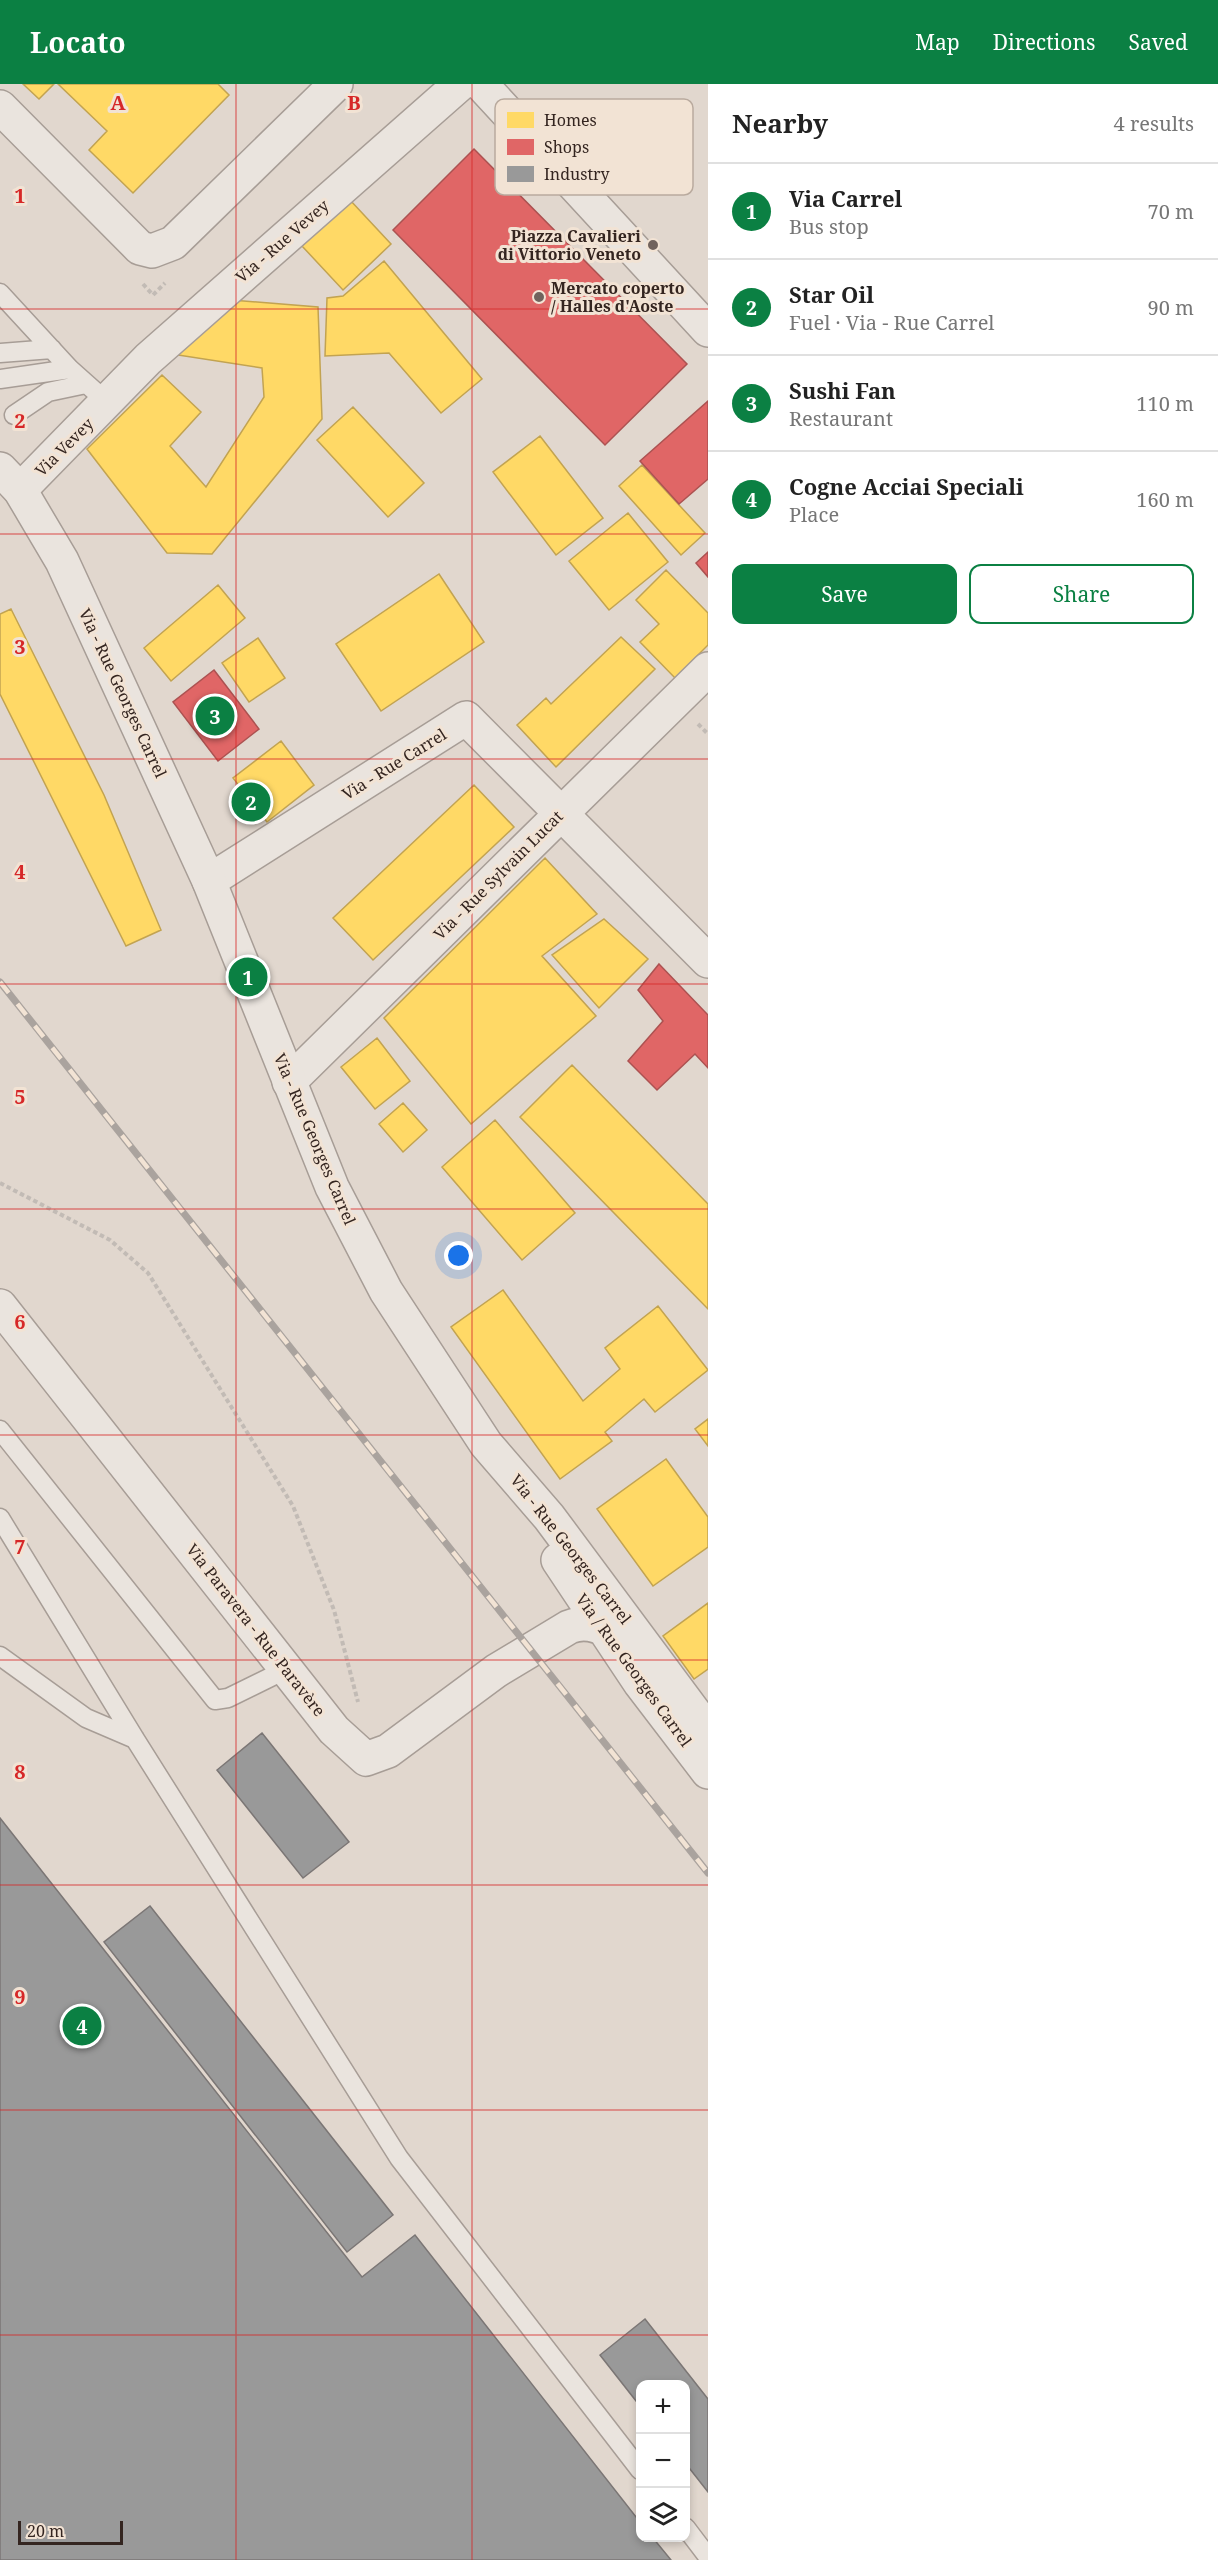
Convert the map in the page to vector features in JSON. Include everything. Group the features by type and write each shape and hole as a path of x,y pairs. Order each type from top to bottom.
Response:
{"street":[{"path":"0,107 140,248 153,252 173,243 336,84"},
{"name":"Via - Rue Vevey","path":"97,393 160,348 460,84"},
{"path":"481,84 495,99"},
{"path":"583,195 708,330"},
{"name":"Via Vevey","path":"10,480 97,393"},
{"name":"Via - Rue Georges Carrel","path":"10,480 62,561 209,881 332,1187 386,1291 486,1443 549,1517 708,1731"},
{"name":"Via - Rue Sylvain Lucat","path":"289,1082 708,669"},
{"name":"Via - Rue Carrel","path":"209,881 466,718 561,813"},
{"path":"561,813 708,962"},
{"name":"Via Paravera - Rue Paravère","path":"0,1306 334,1730 366,1759 388,1751 504,1665 568,1627"},
{"name":"Via / Rue Georges Carrel","path":"486,1443 511,1488 602,1629 708,1772"},
{"path":"557,1560 573,1612 568,1627"},
{"path":"568,1627 579,1623 610,1631 628,1645 708,1747"}],"lane":[{"path":"0,293 70,369 97,393"},
{"path":"0,316 20,314"},
{"path":"0,353 52,349"},
{"path":"0,378 70,369"},
{"path":"14,415 48,392 97,393"},
{"path":"0,1430 215,1700 228,1698 287,1669"},
{"path":"0,1518 135,1739 399,2158 636,2465"},
{"path":"0,1656 86,1718 135,1739"},
{"path":"690,2533 708,2557"}],"path":[{"path":"697,723 708,734"},
{"path":"0,1184 110,1240 148,1273 293,1506 334,1610 360,1706"}],"building: Homes":[{"path":"23,84 54,84 39,99"},
{"path":"58,84 218,84 229,95 133,193 89,150 107,131"},
{"path":"350,200 391,244 343,290 302,246"},
{"path":"384,261 482,379 441,413 389,353 325,356 327,298 343,296"},
{"path":"231,300 318,307 322,419 212,554 167,553 87,449 162,375 201,412 170,446 206,487 264,397 262,368 178,355"},
{"path":"353,407 424,483 388,517 317,440"},
{"path":"540,436 603,518 556,555 493,472"},
{"path":"642,465 705,533 681,555 619,486"},
{"path":"628,513 668,562 609,610 569,561"},
{"path":"666,570 708,613 708,645 675,678 640,642 659,624 636,600"},
{"path":"439,574 484,642 381,711 336,644"},
{"path":"218,585 245,618 171,681 144,648"},
{"path":"11,609 104,795 161,930 126,946 0,694 0,614"},
{"path":"621,637 655,669 556,767 517,725 546,698 551,704"},
{"path":"258,638 285,678 249,702 222,663"},
{"path":"281,741 314,785 267,822 233,778"},
{"path":"474,785 514,827 373,960 333,918"},
{"path":"545,858 597,914 542,956 596,1016 471,1124 384,1018"},
{"path":"604,919 648,959 599,1008 552,955"},
{"path":"377,1038 410,1081 375,1109 341,1067"},
{"path":"572,1065 708,1204 708,1309 520,1117"},
{"path":"403,1103 427,1130 403,1152 379,1124"},
{"path":"495,1120 575,1213 522,1260 442,1167"},
{"path":"503,1290 583,1401 620,1369 605,1348 658,1306 708,1370 655,1412 644,1399 605,1432 612,1441 560,1479 451,1327"},
{"path":"708,1419 708,1446 695,1429"},
{"path":"666,1459 708,1517 708,1547 653,1586 597,1509"},
{"path":"708,1603 708,1669 694,1679 663,1636"}],"building: Shops":[{"name":"Mercato coperto / Halles d'Aoste","path":"474,149 495,170 495,195 520,195 687,364 605,445 393,230"},
{"path":"708,401 708,479 679,504 640,461"},
{"path":"708,552 708,577 696,563"},
{"path":"214,670 259,729 218,761 173,702"},
{"path":"659,964 708,1015 708,1068 695,1054 657,1090 628,1061 663,1021 638,990"}],"building: Industry":[{"path":"262,1733 349,1842 303,1878 217,1770"},
{"path":"0,1818 362,2277 415,2235 636,2517 636,2542 656,2542 671,2560 0,2560"},
{"path":"150,1906 393,2215 347,2252 104,1942"},
{"path":"645,2319 708,2399 708,2492 690,2469 690,2380 636,2380 636,2401 600,2355"}],"railway":[{"path":"0,982 708,1873"}],"place":[{"name":"Piazza Cavalieri di Vittorio Veneto","path":"653,245"},
{"name":"Mercato coperto / Halles d'Aoste","path":"539,297"},
{"name":"Sushi Fan","path":"215,716"},
{"name":"Star Oil","path":"251,802"},
{"name":"Via Carrel","path":"248,977"},
{"name":"Cogne Acciai Speciali","path":"82,2026"}]}
